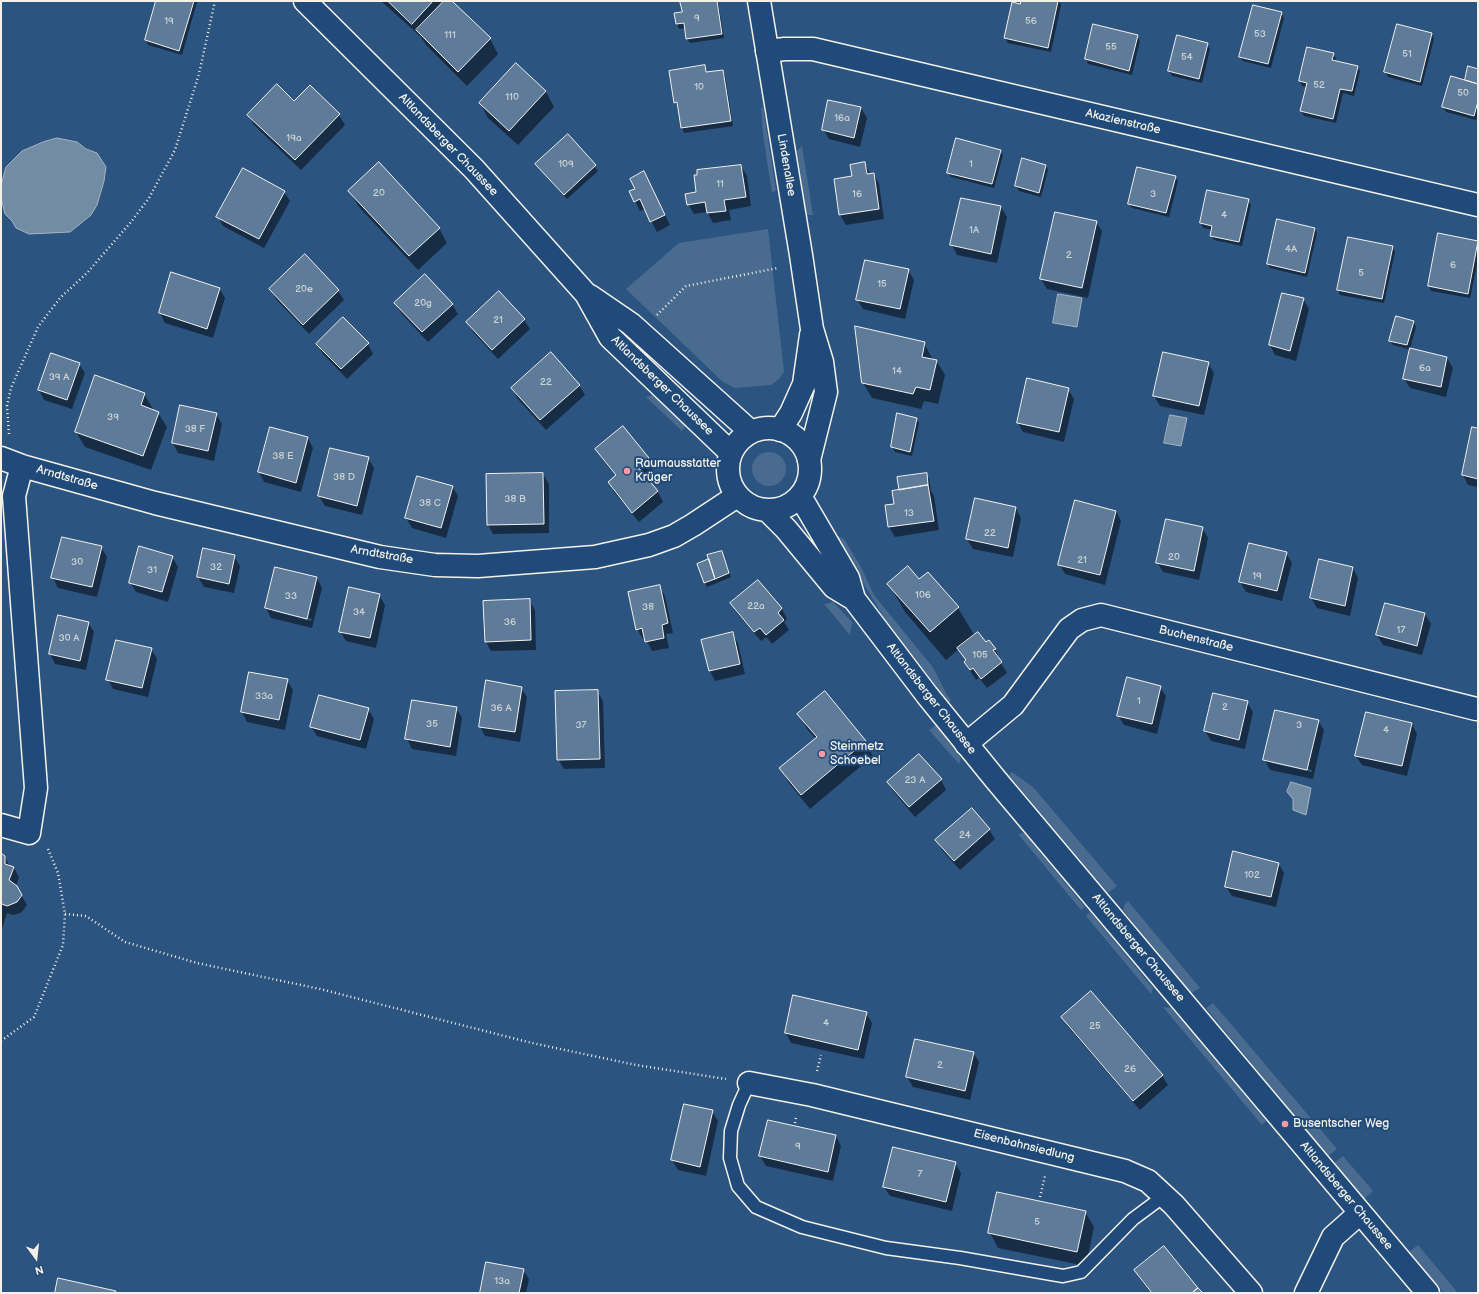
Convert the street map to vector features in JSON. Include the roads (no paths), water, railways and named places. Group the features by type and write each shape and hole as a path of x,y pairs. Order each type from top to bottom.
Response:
{"street":[{"name":"Altlandsberger Chaussee","path":"305,1 474,169 586,294 610,337 731,453"},
{"name":"Lindenallee","path":"759,1 812,329 822,362 826,392 809,460"},
{"name":"Akazienstraße","path":"767,51 785,49 813,49 1478,205"},
{"name":"Altlandsberger Chaussee","path":"586,294 631,324 751,432"},
{"name":"Lindenallee","path":"780,430 791,413 804,384 812,329"},
{"name":"Altlandsberger Chaussee","path":"809,460 799,441 790,435 780,430 770,428 760,429 751,432 735,445 728,464 728,476 731,486 737,496 746,504 756,509 768,511 786,529 834,587 854,598"},
{"path":"768,511 780,509 791,504 800,496 806,486 810,473 809,460"},
{"name":"Arndtstraße","path":"1,825 29,832 36,788 14,496 9,461 154,503 380,557 435,564 478,566 595,557 649,545 674,536 737,496"},
{"name":"Altlandsberger Chaussee","path":"800,496 848,578 854,598 927,696 1428,1293"},
{"name":"Buchenstraße","path":"966,744 1013,705 1069,629 1082,620 1101,616 1476,709"},
{"name":"Eisenbahnsiedlung","path":"749,1083 812,1095 1125,1171 1148,1181 1174,1205 1251,1293"},
{"path":"1306,1293 1333,1237 1360,1213"}],"lane":[{"path":"749,1083 731,1131 730,1158 738,1186 756,1207 802,1227 886,1248 960,1258 1062,1276 1081,1272 1133,1219 1164,1196"}],"place":[{"name":"Raumausstatter Krüger","path":"627,471"},
{"name":"Steinmetz Schoebel","path":"822,754"},
{"name":"Busentscher Weg","path":"1285,1124"}]}
